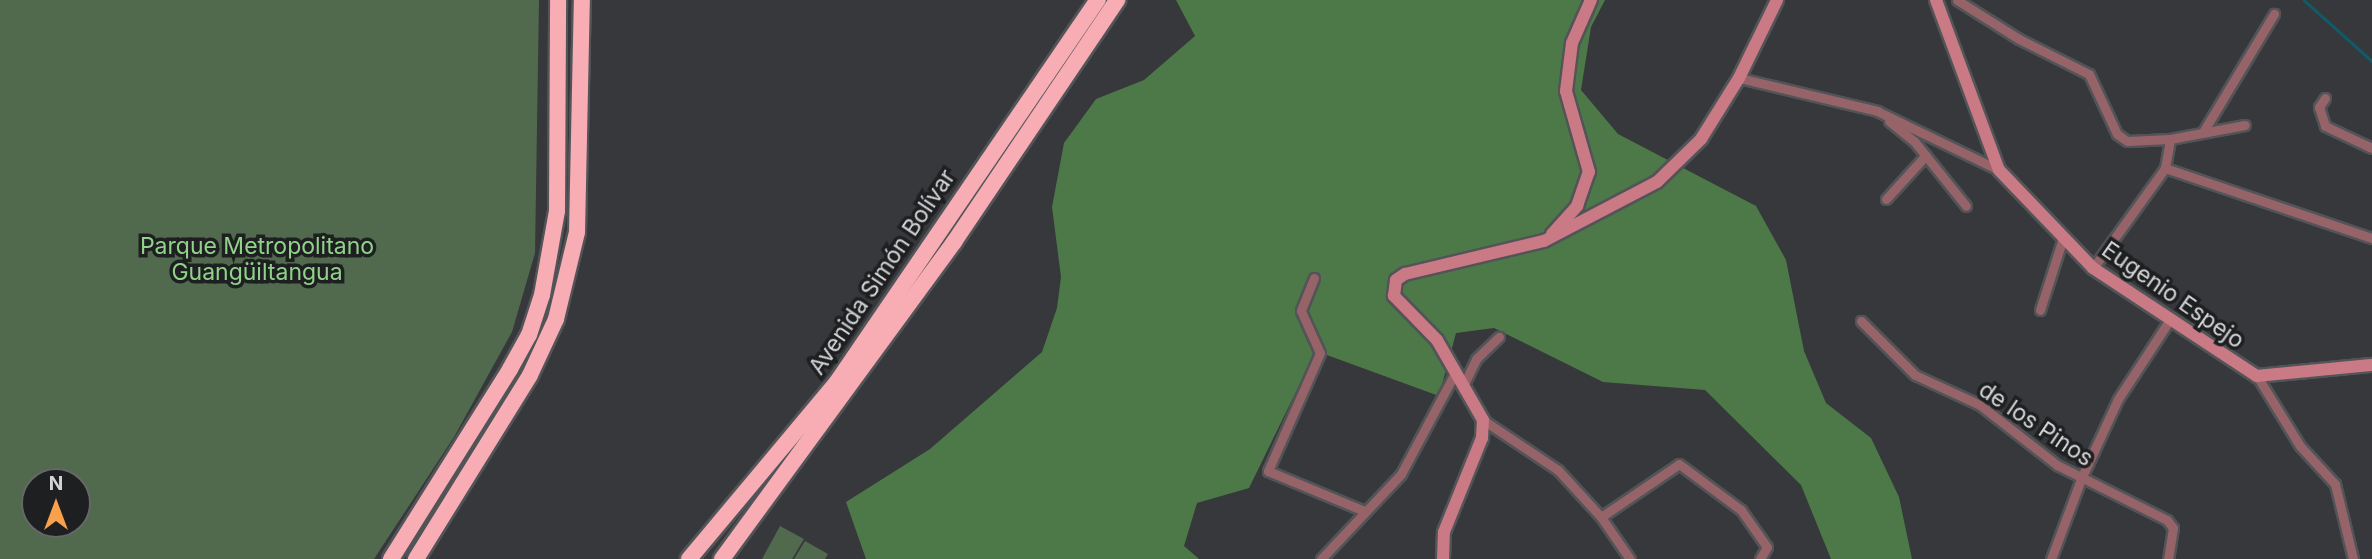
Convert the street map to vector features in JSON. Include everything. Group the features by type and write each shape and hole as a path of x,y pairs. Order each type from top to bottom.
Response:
{"highway":[{"path":"391,559 510,369 529,335 542,295 557,211 558,0"},
{"path":"416,559 530,375 556,319 577,232 582,0"},
{"name":"Avenida Simón Bolívar","path":"689,559 837,382 1098,0"},
{"name":"Avenida Simón Bolívar","path":"722,559 954,243 1117,0"}],"street":[{"path":"1544,241 1577,206 1589,172 1566,91 1572,43 1591,0"},
{"path":"1630,559 1601,517 1558,470 1483,420 1437,340 1394,296 1396,280 1405,274 1544,241 1613,208 1684,160 1739,78 1777,0"},
{"name":"Eugenio Espejo","path":"1936,0 1999,170 2093,268 2171,318 2233,364 2257,376 2372,365"},
{"path":"1957,0 2089,74 2117,134 2127,141 2170,139 2245,125"},
{"path":"2203,132 2274,14"},
{"path":"1739,78 1877,111 1999,170"},
{"path":"2325,98 2319,107 2325,126 2372,148"},
{"path":"1877,111 1926,155 1966,206"},
{"path":"2093,268 2165,168 2170,139"},
{"path":"1886,200 1926,155"},
{"path":"2165,168 2372,238"},
{"path":"2040,310 2063,238"},
{"path":"1314,278 1301,312 1320,353 1268,471 1364,511"},
{"path":"2051,559 2081,478 2118,399 2171,318"},
{"name":"de los Pinos","path":"1861,321 1915,376 1980,405 2057,465 2167,520 2172,528 2168,559"},
{"path":"1463,387 1476,359 1499,337"},
{"path":"1321,559 1401,474 1455,373"},
{"path":"2257,376 2300,446 2335,484 2353,559"},
{"path":"1443,559 1444,532 1482,438 1483,420"},
{"path":"1601,517 1679,464 1741,510 1767,547 1760,559"}],"green space":[{"name":"Parque Metropolitano Guangüiltangua","path":"0,0 539,0 535,253 512,332 454,437 374,559 0,559"},
{"path":"1176,0 1605,0 1591,27 1581,90 1618,134 1756,206 1786,260 1804,351 1826,403 1871,438 1899,497 1912,559 1831,559 1801,485 1705,390 1603,382 1494,328 1456,333 1439,396 1316,351 1249,488 1197,503 1184,546 1199,559 866,559 846,502 930,449 1042,352 1057,308 1061,277 1052,207 1064,143 1096,99 1144,80 1195,36"},
{"path":"780,526 804,539 792,559 762,559"},
{"path":"805,541 828,554 825,559 794,559"}],"waterway":[{"path":"2304,0 2372,61"}]}
